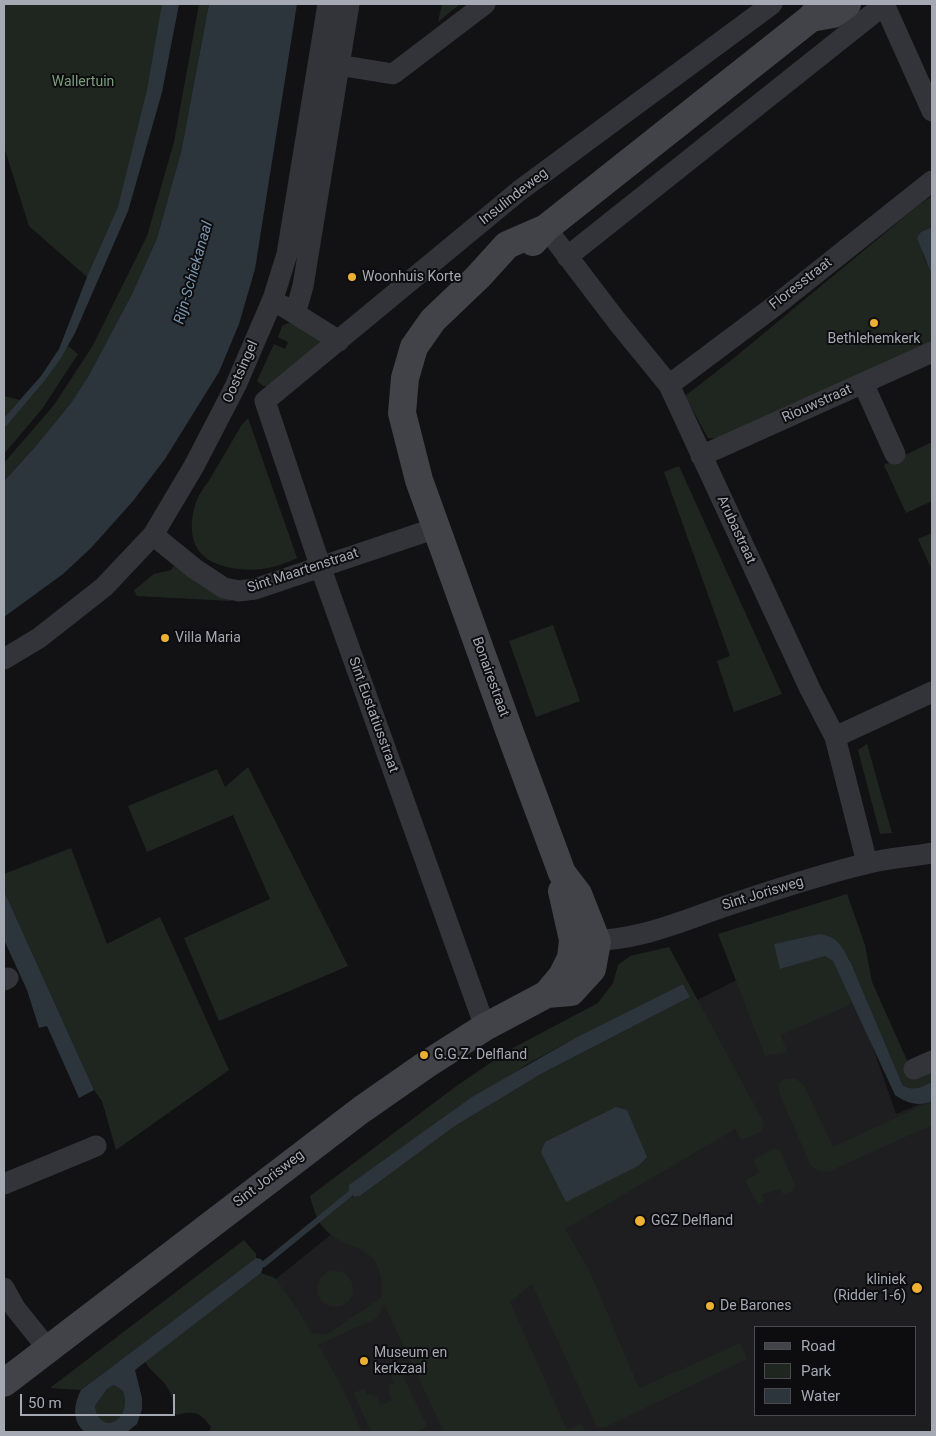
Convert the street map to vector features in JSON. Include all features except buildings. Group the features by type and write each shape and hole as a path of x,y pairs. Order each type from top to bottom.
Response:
{"main road":[{"path":"546,228 816,11 833,14 848,4"},
{"name":"Bonairestraat","path":"546,228 517,261 478,277 432,320 414,346 405,378 402,413 419,480 562,873 578,894 585,941"},
{"name":"Sint Jorisweg","path":"4,1383 361,1110 427,1064 484,1027 548,994 571,992 592,969 585,941"}],"street":[{"name":"Oostsingel","path":"4,659 39,638 104,587 153,536 194,466 236,385 272,299 287,254 328,4"},
{"path":"295,314 303,286 349,4"},
{"path":"318,62 393,74 485,4"},
{"name":"Insulindeweg","path":"265,401 519,191 772,4"},
{"path":"567,257 884,4 932,110"},
{"name":"Floresstraat","path":"668,385 776,304 932,181"},
{"name":"Arubastraat","path":"546,228 668,385 810,689 836,737 867,863"},
{"path":"272,299 339,341"},
{"name":"Riouwstraat","path":"701,456 932,352"},
{"path":"863,383 895,454"},
{"path":"236,385 265,401"},
{"name":"Sint Eustatiusstraat","path":"265,401 320,566 484,1027"},
{"name":"Sint Maartenstraat","path":"153,536 195,569 224,588 239,591 255,590 320,566 436,528"},
{"path":"836,737 932,692"},
{"name":"Sint Jorisweg","path":"585,941 626,938 682,922 763,893 867,863 932,854"},
{"path":"4,1184 96,1146"},
{"path":"4,1288 15,1308 48,1349"}],"shaded area":[{"name":"GGZ Delfland","path":"836,941 896,1114 932,1099 932,1432 213,1432 195,1344 492,1105 758,969"}],"green space":[{"name":"Wallertuin","path":"4,4 179,4 162,92 128,211 97,281 87,277 29,226 4,147"},
{"path":"199,4 209,4 181,152 157,238 132,294 89,375 71,403 4,481 4,463 54,405 92,347 147,236 174,142"},
{"path":"442,4 460,4 438,22"},
{"path":"932,196 932,227 921,232 923,255 932,276 932,341 722,439 708,438 685,396"},
{"path":"288,323 295,324 321,339 321,343 272,386 263,386 257,381 274,344 285,349 288,342 278,337 282,326"},
{"path":"68,346 78,354 42,409 4,454 4,429 46,379"},
{"path":"4,396 20,400 4,418"},
{"path":"248,418 297,558 270,568 252,570 223,566 212,562 198,549 192,533 193,513 196,502 241,426"},
{"path":"932,442 932,501 906,513 884,465"},
{"path":"679,466 782,694 734,712 717,661 730,656 664,472"},
{"path":"932,533 932,570 918,539"},
{"path":"174,566 209,590 232,601 137,596 134,590 154,574 171,570"},
{"path":"553,625 580,701 536,717 509,641"},
{"path":"867,744 892,833 880,834 858,750"},
{"path":"248,767 348,966 219,1021 184,938 270,899 233,815 147,852 128,806 217,769 225,787"},
{"path":"71,848 107,944 160,917 229,1070 116,1150 102,1101 94,1090 4,891 4,874"},
{"path":"847,894 865,945 872,982 914,1076 932,1068 932,1082 921,1087 911,1088 903,1086 851,963 841,946 780,969 825,956 833,961 852,1002 845,1007 781,1035 787,1052 765,1056 718,934"},
{"path":"669,947 764,1123 761,1132 742,1140 735,1129 565,1229 590,1272 640,1388 740,1343 747,1359 605,1427 597,1427 532,1284 510,1302 567,1430 581,1424 586,1432 444,1432 384,1304 377,1318 318,1345 343,1389 362,1432 209,1432 211,1427 200,1415 188,1413 176,1415 169,1390 145,1362 261,1273 275,1278 298,1310 311,1333 326,1335 381,1298 382,1286 376,1263 368,1254 339,1240 322,1226 310,1196 455,1087 511,1049 598,1003 613,983 618,965 630,956","holes":["683,984 690,997 541,1074 455,1126 360,1196 353,1197 349,1190 526,1065 575,1038"]},
{"path":"784,1079 796,1079 804,1085 833,1147 932,1101 932,1125 828,1172 818,1171 811,1166 780,1095 778,1085"},
{"path":"772,1149 780,1150 795,1186 793,1191 783,1194 780,1189 762,1194 764,1202 758,1204 745,1181 760,1172 753,1160"},
{"path":"244,1240 256,1254 256,1258 81,1390 50,1388"},
{"path":"335,1271 342,1272 348,1276 352,1282 352,1296 348,1302 342,1306 335,1307 328,1306 322,1302 318,1296 317,1289 318,1282 322,1276 328,1272"},
{"path":"399,1368 426,1424 423,1429 416,1432 371,1432 354,1393 364,1389 367,1395 371,1394 377,1397 381,1405 392,1400 389,1393 390,1385 394,1383 389,1372"},
{"path":"114,1385 123,1391 125,1402 120,1417 108,1423 102,1421 95,1406 107,1389"}],"water":[{"path":"162,4 179,4 162,92 128,211 75,333 61,358 4,429 4,418 41,376 59,349 87,277 118,207 147,90"},
{"name":"Rijn-Schiekanaal","path":"209,4 297,4 255,269 239,324 219,372 165,459 133,501 91,548 63,574 4,617 4,481 71,403 89,375 132,294 157,238 181,152"},
{"path":"932,227 932,276 917,238 921,232"},
{"path":"4,891 94,1090 79,1098 47,1026 39,1028 27,990 4,940"},
{"path":"820,934 836,940 851,963 903,1086 915,1088 932,1082 932,1101 922,1104 913,1103 895,1095 833,961 825,956 780,969 774,944"},
{"path":"683,984 690,997 541,1074 455,1126 360,1196 354,1197 349,1190 349,1185 472,1097 575,1038"},
{"path":"616,1107 627,1110 647,1157 638,1166 566,1202 541,1152 545,1142"},
{"path":"256,1258 261,1259 264,1264 261,1273 135,1370 142,1398 142,1409 137,1424 127,1432 85,1432 77,1423 75,1412 81,1390","holes":["114,1385 123,1391 125,1402 120,1417 108,1423 102,1421 95,1406 107,1389"]}],"waterway":[{"path":"264,1264 351,1193"}],"place":[{"name":"Woonhuis Korte","path":"352,277"},
{"name":"Bethlehemkerk","path":"874,323"},
{"name":"Villa Maria","path":"165,638"},
{"name":"G.G.Z. Delfland","path":"424,1055"},
{"name":"GGZ Delfland","path":"640,1221"},
{"name":"kliniek (Ridder 1-6)","path":"917,1288"},
{"name":"De Barones","path":"710,1306"},
{"name":"Museum en kerkzaal","path":"364,1361"}]}
